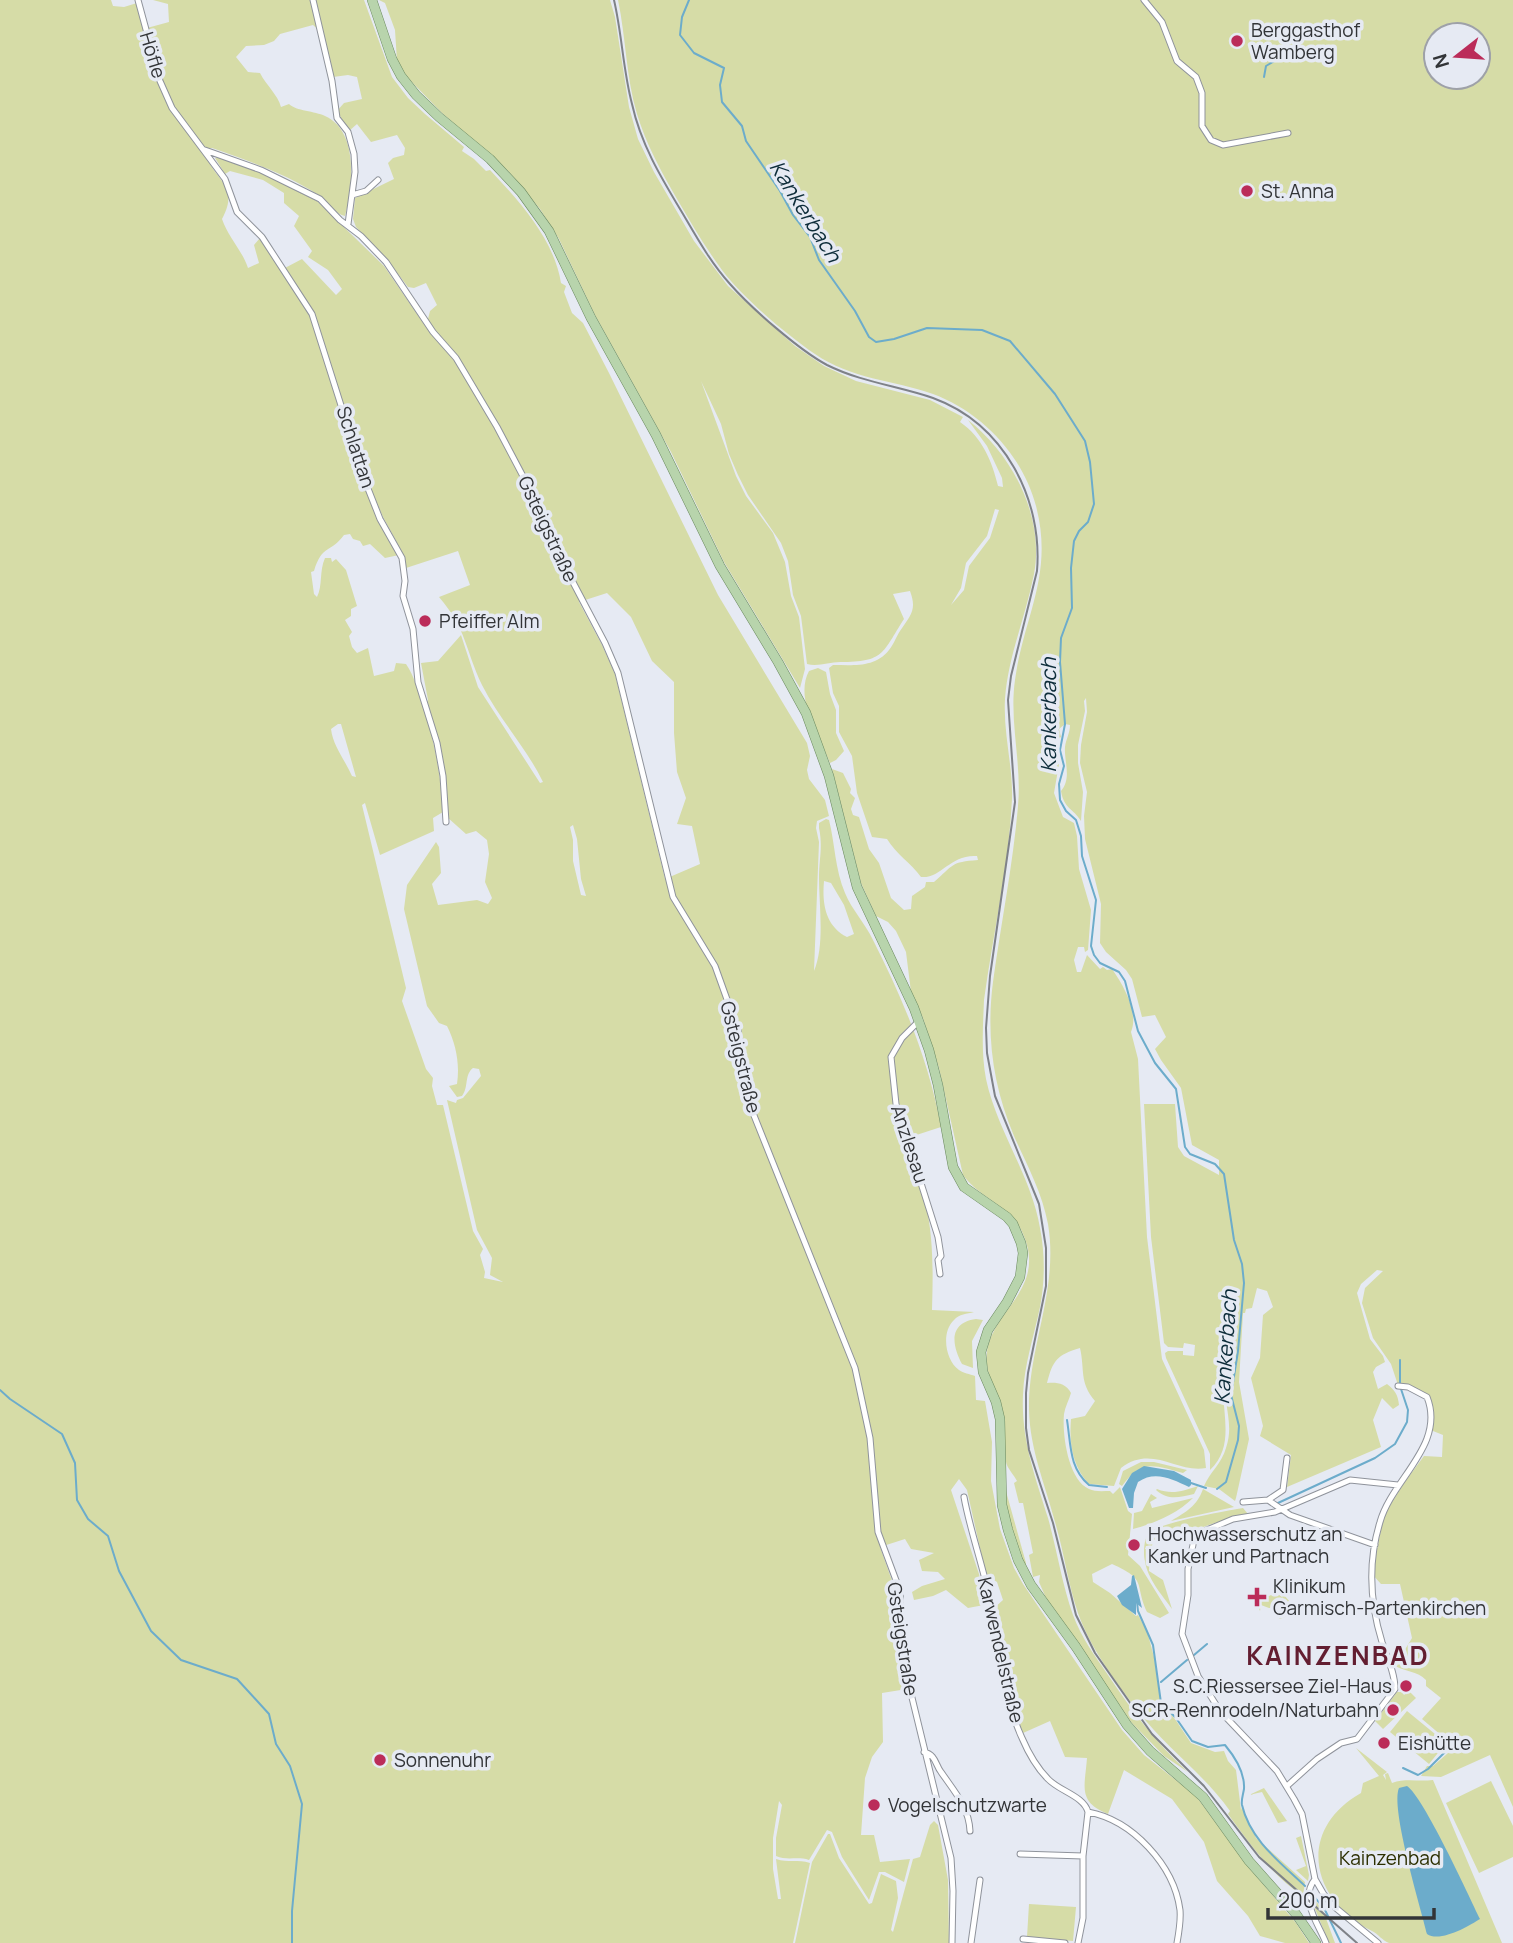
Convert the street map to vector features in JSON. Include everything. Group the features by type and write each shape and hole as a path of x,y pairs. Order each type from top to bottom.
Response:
{"main road":[{"path":"372,0 401,76 416,95 521,192 549,231 591,318 661,444 720,566 806,713 829,776 857,887 919,1021 934,1069 953,1167 971,1194 1007,1217 1018,1235 1023,1253 1020,1277 1011,1296 988,1330 981,1352 983,1372 1000,1419 1002,1505 1018,1560 1031,1585 1127,1725 1150,1751 1203,1797 1249,1861 1296,1914 1316,1943"}],"street":[{"name":"Höfle","path":"138,0 160,81 172,108"},
{"path":"313,0 332,81 337,118 348,132 354,154 348,224"},
{"path":"1144,0 1162,22 1177,61 1196,77 1202,93 1202,127 1211,140 1223,145 1288,133"},
{"name":"Schlattan","path":"172,108 205,150 229,187 237,212 262,237 312,314 365,481 380,519 402,558 405,581 403,596 413,629 418,682 437,743 443,776 446,822"},
{"name":"Gsteigstraße","path":"205,150 261,170 320,199 386,262 433,332 456,358 498,428 544,516 566,569 618,673 673,897 715,965 738,1030 751,1108 855,1368 870,1438 878,1532 900,1591 902,1648 924,1752 951,1858 952,1943"},
{"path":"352,195 366,191 378,180"},
{"name":"Anzlesau","path":"919,1021 902,1038 891,1057 896,1104 938,1237 940,1274"},
{"path":"1287,1786 1317,1759 1342,1743 1357,1739 1395,1689 1375,1610 1371,1574 1380,1522 1398,1485 1421,1454 1431,1430 1432,1418 1427,1397 1408,1387 1399,1386"},
{"path":"1243,1503 1270,1501 1283,1490 1287,1458"},
{"path":"1378,1943 1331,1904 1313,1882 1302,1814 1278,1771 1217,1707 1198,1676 1182,1634 1188,1595 1188,1569 1195,1535 1233,1519 1280,1508 1350,1480 1398,1485"},
{"name":"Karwendelstraße","path":"964,1497 968,1522 984,1575 1015,1722 1028,1751 1054,1784 1080,1800 1086,1805 1088,1812 1119,1824 1135,1835 1154,1855 1178,1902 1180,1918 1177,1943"},
{"path":"1270,1501 1321,1528 1376,1545"},
{"name":"Gsteigstraße","path":"924,1752 934,1758 957,1792 970,1824 970,1831"},
{"path":"1078,1943 1083,1918 1083,1856 1088,1812"},
{"path":"1020,1854 1083,1856"},
{"path":"971,1943 981,1880"},
{"path":"1313,1882 1308,1900 1326,1943"},
{"path":"1023,1939 1065,1943"}],"green space":[{"path":"0,0 111,0 113,6 124,7 137,3 154,68 147,28 169,22 168,4 153,0 364,0 392,77 408,98 464,147 462,151 486,171 490,170 543,236 551,251 561,283 566,286 564,292 572,313 583,323 609,373 718,595 807,743 810,756 807,770 809,779 825,800 829,816 817,821 816,828 819,842 814,971 820,937 819,823 826,819 829,820 845,893 884,962 905,1008 930,1078 941,1127 901,1140 920,1183 929,1223 932,1243 932,1310 974,1312 954,1320 947,1331 946,1346 954,1365 975,1376 976,1400 985,1401 992,1442 991,1481 1000,1529 1014,1568 1122,1730 1144,1755 1196,1796 1309,1943 1285,1943 1260,1936 1248,1916 1217,1881 1204,1842 1172,1799 1124,1770 1108,1814 1091,1804 1087,1798 1087,1758 1065,1757 1050,1721 1023,1733 1013,1706 993,1609 1003,1600 997,1582 986,1575 967,1490 959,1479 951,1490 979,1574 984,1605 968,1608 946,1590 914,1600 912,1592 945,1579 938,1572 922,1571 919,1560 934,1553 911,1549 905,1539 880,1547 896,1592 907,1689 882,1693 883,1742 872,1757 865,1778 861,1835 874,1835 880,1862 910,1859 904,1882 885,1872 879,1872 869,1900 842,1857 832,1832 827,1830 809,1860 776,1856 776,1838 782,1805 779,1801 773,1838 773,1869 778,1899 781,1899 776,1859 810,1863 793,1943 0,1943","holes":["313,25 323,34 333,77 357,77 362,99 344,103 337,111 349,131 357,124 371,142 397,135 405,148 404,155 393,158 388,163 394,179 355,198 353,219 356,227 408,287 414,288 426,283 437,305 430,311 426,327 384,266 317,201 259,172 219,157 215,158 225,174 230,171 263,180 284,193 284,203 299,216 294,226 312,251 308,257 328,270 342,289 336,295 302,259 283,269 320,330 367,480 401,550 406,568 458,551 470,585 439,597 460,630 482,685 543,782 540,783 478,687 461,635 438,661 421,663 428,700 426,703 444,776 447,817 466,834 476,831 487,840 489,854 485,882 492,898 488,904 477,900 438,905 432,884 441,873 439,847 436,842 407,885 404,909 427,1006 439,1023 447,1026 455,1047 458,1062 457,1084 449,1086 457,1097 462,1096 470,1071 473,1068 479,1069 481,1076 456,1103 447,1100 477,1230 492,1258 490,1275 503,1282 484,1278 480,1255 483,1249 473,1231 443,1105 437,1105 432,1086 433,1078 426,1069 402,1001 406,988 362,805 365,803 380,855 434,831 433,818 443,812 439,771 427,717 416,683 406,664 396,663 394,671 374,676 368,648 357,653 352,647 349,636 352,632 345,620 351,616 351,609 357,606 346,570 336,559 332,562 331,558 325,558 317,597 314,594 311,572 324,552 344,535 350,534 363,546 370,544 385,558 399,555 363,481 310,315 260,238 254,245 259,263 248,268 222,219 227,207 227,190 204,150 212,148 281,175 320,196 335,211 345,216 350,190 351,161 344,134 336,123 325,116 289,104 281,107 260,73 248,72 236,57 246,46 264,45 274,41 280,34","500,427 524,473 542,517 497,432","607,593 631,617 652,661 674,682 677,772 686,798 677,824 692,826 700,864 665,879 615,674 579,602","341,724 356,777 352,776 340,753 331,729","573,825 586,896 581,895 573,861 570,827","824,881 831,883 844,905 854,934 847,937 834,927 826,913"]},
{"path":"379,0 610,0 629,107 638,139 694,241 728,286 795,346 824,366 856,381 930,400 963,417 960,422 980,442 993,468 998,486 1003,487 1002,478 987,446 968,420 998,450 1022,488 1035,531 1036,552 1031,590 1010,667 1005,699 1012,799 1004,875 984,1000 983,1040 984,1069 991,1098 1036,1209 1043,1247 1042,1297 1024,1384 1024,1427 1076,1623 1135,1714 1165,1750 1188,1772 1164,1756 1131,1722 1046,1598 1039,1582 1040,1575 1033,1577 1029,1555 1033,1553 1023,1503 1019,1503 1014,1483 1017,1481 1006,1462 1004,1419 987,1361 991,1337 1024,1284 1029,1253 1018,1224 963,1175 939,1068 923,1018 911,992 906,952 896,931 888,922 876,916 861,883 832,769 843,773 851,789 850,793 855,798 851,809 853,815 859,817 869,849 879,863 891,898 904,910 911,909 912,896 925,887 926,882 934,882 957,863 978,860 977,856 968,856 928,877 921,877 887,839 872,837 857,793 852,756 839,732 839,706 833,693 829,668 833,665 870,663 883,656 891,648 912,612 910,591 893,594 904,619 881,653 855,662 807,664 801,616 793,595 788,561 781,543 748,495 738,475 721,424 701,381 736,476 746,496 773,533 785,562 791,596 799,617 805,669 800,688 724,562 671,452 595,315 559,239 540,209 509,172 441,112 405,75 397,61 395,30 385,3","holes":["995,509 999,510 990,538 969,566 964,590 951,605 961,588 966,563 987,536"]},
{"path":"618,0 1513,0 1513,1807 1490,1755 1441,1777 1421,1776 1427,1766 1433,1766 1455,1747 1422,1719 1441,1698 1426,1686 1423,1677 1395,1666 1412,1638 1400,1584 1381,1584 1372,1574 1384,1515 1424,1456 1442,1457 1443,1435 1433,1431 1433,1407 1429,1397 1398,1385 1391,1364 1373,1338 1362,1303 1365,1288 1383,1271 1377,1270 1361,1284 1357,1293 1370,1339 1385,1362 1373,1372 1378,1389 1387,1384 1396,1393 1399,1401 1399,1405 1393,1409 1382,1398 1373,1420 1381,1447 1287,1487 1291,1455 1260,1436 1263,1426 1251,1378 1260,1358 1263,1315 1273,1307 1267,1291 1257,1288 1252,1308 1243,1313 1239,1382 1249,1439 1235,1501 1219,1489 1204,1486 1222,1458 1228,1442 1226,1390 1231,1362 1229,1359 1223,1387 1226,1433 1222,1452 1210,1470 1210,1454 1165,1353 1183,1351 1183,1355 1194,1356 1195,1345 1184,1343 1183,1348 1168,1347 1164,1343 1151,1237 1144,1104 1175,1104 1178,1147 1184,1156 1219,1175 1219,1160 1192,1145 1181,1088 1155,1049 1166,1037 1155,1015 1142,1017 1132,979 1100,943 1101,904 1085,839 1087,792 1080,763 1087,712 1086,698 1078,745 1083,792 1081,821 1067,805 1061,791 1066,781 1065,747 1070,725 1065,724 1059,729 1061,737 1054,742 1059,764 1054,793 1063,817 1074,823 1079,869 1091,910 1088,950 1085,952 1084,947 1078,947 1074,960 1077,972 1081,972 1087,955 1100,969 1112,969 1132,1008 1131,1032 1138,1059 1147,1237 1162,1359 1204,1450 1206,1468 1196,1469 1143,1459 1132,1461 1121,1468 1114,1486 1089,1484 1075,1462 1071,1437 1071,1419 1085,1416 1095,1401 1085,1382 1080,1348 1057,1360 1047,1383 1060,1384 1071,1393 1064,1414 1064,1433 1071,1467 1082,1484 1089,1489 1110,1491 1113,1494 1120,1487 1128,1511 1132,1514 1128,1555 1140,1566 1169,1613 1160,1618 1147,1612 1138,1583 1131,1574 1112,1564 1092,1574 1093,1582 1138,1615 1147,1631 1154,1657 1161,1704 1191,1743 1215,1752 1224,1751 1236,1770 1241,1810 1242,1807 1256,1838 1305,1882 1303,1896 1253,1848 1228,1814 1230,1811 1220,1798 1138,1711 1089,1639 1075,1602 1030,1425 1033,1363 1050,1272 1048,1224 1038,1190 1014,1136 1001,1098 993,1060 990,1022 993,982 1018,806 1015,680 1036,594 1042,553 1036,506 1030,488 1011,453 984,424 968,412 933,394 858,374 829,362 804,346 753,304 710,253 660,168 637,114"},
{"path":"818,668 826,672 836,710 836,733 844,751 830,763 806,706 805,682 809,671"},
{"path":"976,1319 983,1320 972,1341 973,1368 962,1364 956,1350 955,1336 961,1325"},
{"path":"1141,1462 1154,1462 1187,1470 1183,1473 1149,1466 1135,1471 1122,1486 1119,1484 1123,1471"},
{"path":"1002,1477 1026,1563 1025,1568 1009,1524"},
{"path":"1198,1486 1194,1494 1179,1497 1165,1496 1156,1490 1177,1492"},
{"path":"1203,1489 1234,1507 1171,1521 1194,1504"},
{"path":"1151,1494 1157,1498 1150,1502 1152,1508 1193,1498 1165,1517 1133,1529 1134,1513 1142,1511"},
{"path":"1243,1508 1248,1514 1153,1540 1152,1546 1146,1546 1145,1549 1150,1550 1149,1571 1163,1580 1172,1609 1146,1567 1144,1551 1148,1534 1177,1522"},
{"path":"1278,1588 1290,1602 1287,1616 1280,1619 1276,1616 1278,1608 1261,1605 1260,1611 1258,1606 1254,1605 1255,1595 1269,1596 1277,1592 1283,1598"},
{"name":"SCR-Rennrodeln/Naturbahn","path":"1409,1691 1416,1698 1383,1729 1375,1721 1397,1692 1404,1695"},
{"path":"1407,1711 1446,1743 1429,1764 1390,1732"},
{"name":"Kainzenbad","path":"1356,1748 1387,1772 1383,1775 1386,1780 1385,1774 1388,1773 1392,1783 1433,1780 1502,1943 1389,1943 1351,1918 1335,1902 1324,1883 1319,1864 1320,1845 1327,1826 1340,1808 1361,1793 1363,1783 1379,1776"},
{"path":"1491,1781 1513,1826 1513,1857 1479,1873 1446,1803"},
{"path":"1264,1788 1287,1821 1278,1823 1262,1792 1249,1795"},
{"path":"934,1821 938,1825 948,1880 949,1943 795,1943 812,1862 828,1834 839,1858 869,1904 872,1903 881,1874 896,1881 898,1898 891,1930 893,1932 913,1859 920,1857 930,1825"},
{"path":"1301,1836 1309,1875 1308,1881 1296,1870 1306,1866 1296,1838"},
{"path":"1311,1899 1315,1899 1324,1913 1335,1943 1329,1943"},
{"path":"1029,1904 1076,1907 1073,1941 1027,1937"}],"water":[{"path":"1144,1466 1174,1471 1191,1480 1191,1485 1189,1487 1164,1477 1144,1478 1138,1482 1133,1508 1129,1508 1122,1489 1132,1473"},
{"path":"1134,1575 1142,1608 1136,1603 1136,1615 1122,1605 1117,1596 1131,1585"},
{"path":"1407,1786 1434,1826 1480,1919 1447,1935 1427,1934 1407,1859 1399,1816 1399,1788"}],"waterway":[{"name":"Kankerbach","path":"689,0 682,17 680,35 694,53 724,68 720,85 722,102 742,126 746,141 810,237 819,260 855,311 869,337 876,342 927,328 982,330 1010,341 1055,394 1085,441 1094,504 1088,522 1074,541 1071,568 1072,608 1061,638 1060,662 1065,724 1060,750 1064,766 1059,784 1060,800 1066,811 1076,820 1081,836 1082,856 1096,900 1091,946 1094,955 1100,963 1119,972 1125,981 1138,1031 1155,1063 1176,1089 1185,1147 1190,1154 1215,1164 1224,1174 1244,1283 1231,1395 1239,1426 1238,1440 1226,1482 1217,1489"},
{"path":"1264,77 1266,66 1298,44"},
{"path":"1400,1360 1400,1384"},
{"path":"1278,1503 1375,1458 1395,1444 1407,1422 1408,1410 1401,1389"},
{"path":"0,1390 62,1434 75,1463 77,1500 88,1519 108,1536 119,1571 151,1631 181,1660 237,1679 269,1714 276,1744 290,1766 302,1804 292,1911 292,1943"},
{"path":"1067,1420 1074,1464 1082,1478 1089,1485 1107,1487"},
{"name":"Kankerbach","path":"1191,1483 1206,1488"},
{"name":"Kankerbach","path":"1137,1602 1138,1611 1153,1645 1161,1703 1176,1718 1192,1741 1208,1747 1225,1745 1229,1750 1243,1777 1242,1805 1252,1829 1268,1850 1305,1886"},
{"path":"1194,1655 1207,1644"},
{"path":"1161,1682 1187,1660"},
{"path":"1403,1768 1418,1775 1450,1747"},
{"name":"Kankerbach","path":"1313,1895 1325,1910 1341,1943"}],"railway":[{"path":"614,0 629,91 641,134 667,188 723,276 776,328 827,365 853,376 933,398 958,410 980,426 999,445 1014,467 1025,491 1033,517 1037,571 1011,676 1008,700 1015,802 990,976 986,1028 987,1053 995,1096 1039,1204 1046,1248 1046,1286 1026,1393 1029,1450 1053,1523 1076,1615 1095,1653 1152,1734 1204,1786 1259,1857 1357,1943"}],"place":[{"name":"Berggasthof Wamberg","path":"1237,41"},
{"name":"St. Anna","path":"1247,191"},
{"name":"Pfeiffer Alm","path":"425,621"},
{"name":"Hochwasserschutz an Kanker und Partnach","path":"1134,1545"},
{"name":"Klinikum Garmisch-Partenkirchen","path":"1257,1597"},
{"name":"S.C.Riessersee Ziel-Haus","path":"1406,1686"},
{"name":"SCR-Rennrodeln/Naturbahn","path":"1393,1710"},
{"name":"Eishütte","path":"1384,1743"},
{"name":"Sonnenuhr","path":"380,1760"},
{"name":"Vogelschutzwarte","path":"874,1805"}],"district":[{"name":"KAINZENBAD","path":"1338,1655"}]}
